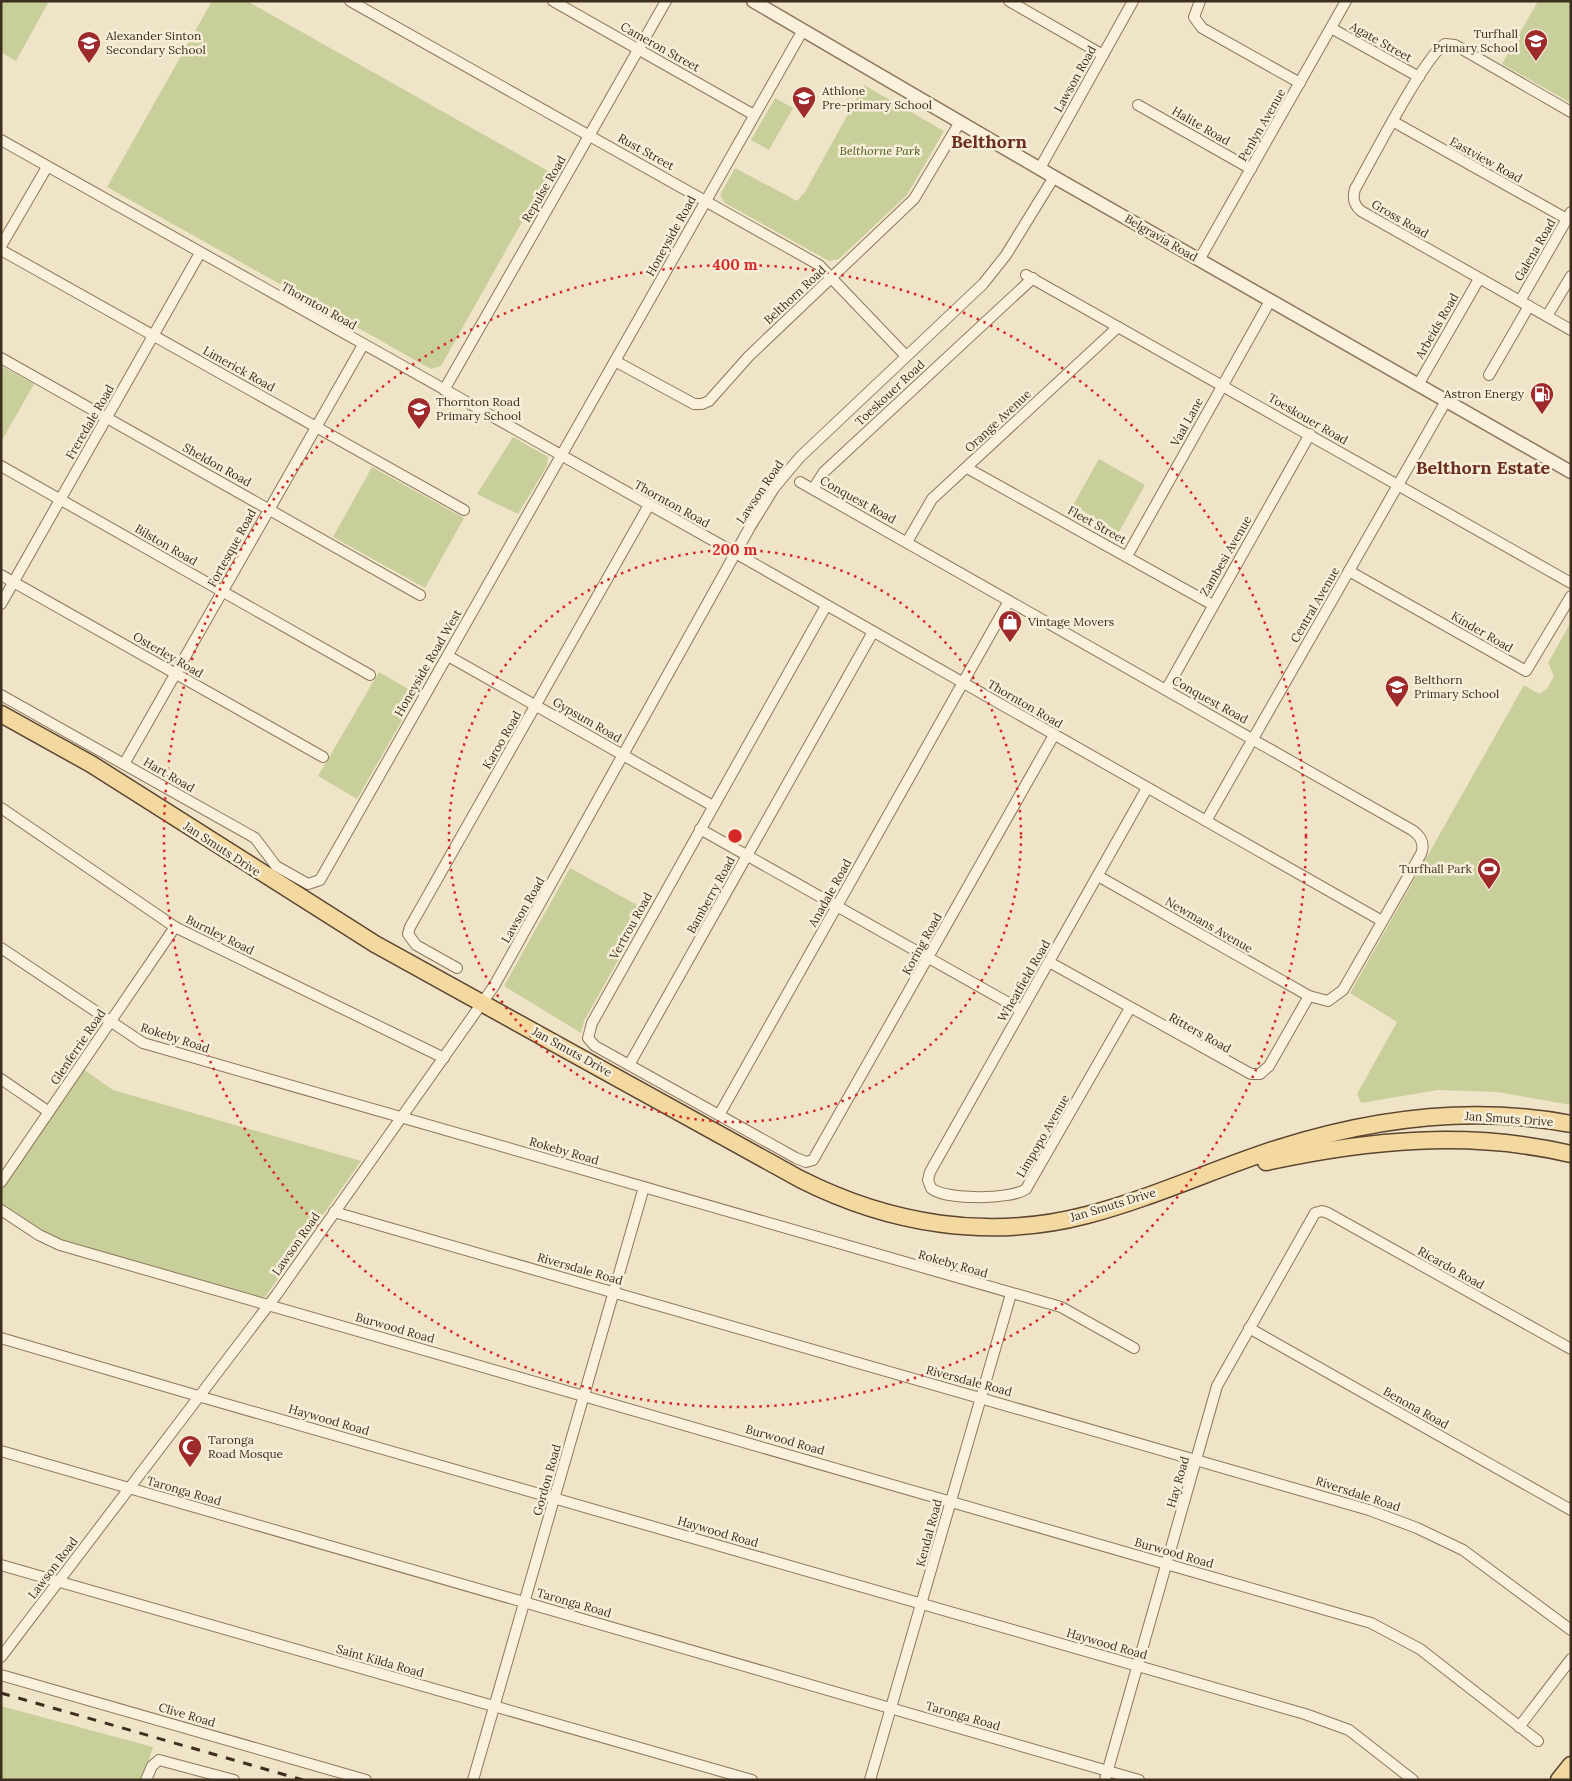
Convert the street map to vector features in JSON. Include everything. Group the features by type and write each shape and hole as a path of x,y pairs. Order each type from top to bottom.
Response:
{"main road":[{"name":"Jan Smuts Drive","path":"1,714 91,764 375,944 800,1179 844,1200 887,1214 951,1226 982,1228 1025,1226 1086,1215 1188,1182 1299,1142 1391,1121 1436,1116 1479,1115 1518,1117 1571,1124"},
{"name":"Jan Smuts Drive","path":"1188,1182 1286,1158 1388,1141 1492,1141 1534,1146 1571,1154"},
{"path":"1559,1780 1571,1765"}],"street":[{"name":"Rust Street","path":"350,1 814,262 832,277 906,356"},
{"name":"Cameron Street","path":"553,1 754,115"},
{"name":"Repulse Road","path":"444,390 666,1"},
{"name":"Belgravia Road","path":"753,1 1270,301 1446,401 1569,467"},
{"path":"1009,1 1103,55"},
{"name":"Lawson Road","path":"1040,168 1133,1"},
{"path":"1200,1 1194,17 1202,28 1300,83"},
{"name":"Penlyn Avenue","path":"1199,260 1346,1"},
{"name":"Agate Street","path":"1331,28 1419,77"},
{"name":"Honeyside Road","path":"561,454 803,30"},
{"name":"Gross Road","path":"1571,112 1455,45 1444,44 1436,49 1419,77 1355,189 1353,196 1357,207 1479,279 1571,330"},
{"name":"Halite Road","path":"1138,105 1251,169"},
{"name":"Belthorn Road","path":"615,361 694,404 702,404 709,401 749,356 914,199 960,122"},
{"name":"Eastview Road","path":"1394,122 1569,216"},
{"name":"Thornton Road","path":"1,140 362,345 561,454 1382,921"},
{"path":"1,248 47,167"},
{"name":"Lawson Road","path":"1,1657 268,1305 482,1003 523,935 624,756 737,554 750,527 787,471 813,443 965,302 994,272 1054,177"},
{"name":"Galena Road","path":"1489,375 1569,216"},
{"name":"Limerick Road","path":"1,248 153,336 464,510"},
{"name":"Freredale Road","path":"1,604 200,253"},
{"name":"Toeskouer Road","path":"813,489 824,472 1030,276 1571,583"},
{"path":"1547,316 1571,276"},
{"name":"Arbeids Road","path":"1418,385 1479,279"},
{"name":"Vaal Lane","path":"1126,556 1270,301"},
{"name":"Orange Avenue","path":"907,542 932,500 1118,327"},
{"name":"Fortesque Road","path":"124,764 362,345"},
{"name":"Sheldon Road","path":"1,358 420,594"},
{"name":"Central Avenue","path":"1206,821 1446,401"},
{"name":"Zambesi Avenue","path":"1166,690 1310,434"},
{"name":"Honeyside Road West","path":"316,883 323,877 561,454"},
{"name":"Bilston Road","path":"1,466 370,675"},
{"name":"Fleet Street","path":"968,468 1213,605"},
{"name":"Conquest Road","path":"800,482 1412,830 1420,837 1423,845 1421,854 1343,990 1328,1001 1308,996"},
{"name":"Karoo Road","path":"457,968 416,944 408,934 410,927 649,505"},
{"name":"Kinder Road","path":"1349,571 1526,671 1571,596"},
{"name":"Osterley Road","path":"1,575 323,756"},
{"name":"Anadale Road","path":"719,1115 1009,601"},
{"name":"Vertrou Road","path":"808,1162 796,1158 629,1065 591,1043 588,1038 589,1029 826,606"},
{"name":"Bamberry Road","path":"629,1065 873,632"},
{"name":"Gypsum Road","path":"448,656 713,806"},
{"name":"Hart Road","path":"1,695 254,838 276,866 308,884 316,883"},
{"name":"Koring Road","path":"808,1162 817,1155 1054,735"},
{"name":"Wheatfield Road","path":"931,1188 928,1180 930,1172 1147,788"},
{"name":"Burnley Road","path":"1,808 175,926 444,1058"},
{"path":"700,829 1021,1010"},
{"name":"Newmans Avenue","path":"1098,876 1308,996"},
{"name":"Glenferrie Road","path":"1,1182 175,926"},
{"name":"Rokeby Road","path":"1,948 110,1023 143,1043 1069,1310 1134,1348"},
{"name":"Ritters Road","path":"1049,962 1236,1068 1257,1075 1269,1066 1308,996"},
{"name":"Limpopo Avenue","path":"931,1188 937,1192 947,1194 989,1196 1014,1195 1026,1189 1130,1008"},
{"path":"1,1079 49,1112"},
{"name":"Gordon Road","path":"473,1780 644,1187"},
{"name":"Burwood Road","path":"1,1210 39,1235 60,1245 1355,1618 1384,1629 1420,1649 1538,1741"},
{"name":"Hay Road","path":"1106,1775 1218,1386 1312,1216 1319,1211"},
{"name":"Ricardo Road","path":"1319,1211 1328,1212 1571,1349"},
{"name":"Riversdale Road","path":"334,1212 1198,1459 1369,1510 1425,1532 1463,1550 1571,1630"},
{"name":"Kendal Road","path":"870,1780 1011,1294"},
{"name":"Benona Road","path":"1249,1328 1571,1510"},
{"name":"Haywood Road","path":"1,1338 922,1603 1341,1726 1414,1780"},
{"name":"Taronga Road","path":"1,1451 891,1709 1106,1775 1139,1780"},
{"name":"Saint Kilda Road","path":"1,1565 752,1780"},
{"path":"1519,1727 1571,1659"},
{"name":"Clive Road","path":"1,1674 366,1780"},
{"path":"146,1780 152,1766 159,1760 234,1780"}],"green space":[{"path":"1,1 49,1 16,61 1,52"},
{"path":"212,1 247,1 550,172 441,366 431,369 107,187"},
{"path":"1538,1 1571,1 1571,103 1502,64"},
{"name":"Belthorne Park","path":"864,85 944,131 907,195 839,259 829,261 725,203 720,195 735,168 797,201 805,192"},
{"path":"775,98 793,108 769,150 751,140"},
{"path":"1,366 34,384 1,442"},
{"path":"513,437 548,457 547,466 518,514 477,494"},
{"path":"1099,459 1145,485 1119,532 1073,505"},
{"path":"372,467 464,518 425,588 333,537"},
{"name":"Turfhall Park","path":"1571,622 1571,1105 1498,1092 1438,1090 1361,1103 1357,1094 1397,1022 1350,993 1524,685 1539,694 1547,689 1554,676 1548,663"},
{"path":"379,672 417,694 357,799 318,776"},
{"path":"570,868 646,910 584,1021 581,1033 504,986"},
{"path":"83,1069 113,1090 361,1161 265,1297 259,1297 59,1240 47,1235 3,1206 1,1204 1,1190"},
{"path":"1,1706 153,1747 143,1780 1,1780"}],"railway":[{"path":"1,1693 303,1780"}],"place":[{"name":"Turfhall Primary School","path":"1536,62"},
{"name":"Alexander Sinton Secondary School","path":"89,64"},
{"name":"Athlone Pre-primary School","path":"804,119"},
{"name":"Astron Energy","path":"1542,415"},
{"name":"Thornton Road Primary School","path":"419,430"},
{"name":"Vintage Movers","path":"1010,643"},
{"name":"Belthorn Primary School","path":"1397,708"},
{"name":"Turfhall Park","path":"1489,890"},
{"name":"Taronga Road Mosque","path":"190,1468"}],"district":[{"name":"Belthorn","path":"989,142"},
{"name":"Belthorn Estate","path":"1483,468"}]}
